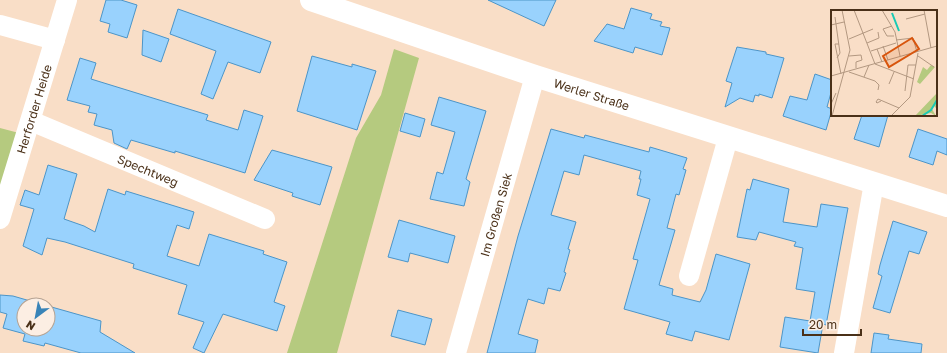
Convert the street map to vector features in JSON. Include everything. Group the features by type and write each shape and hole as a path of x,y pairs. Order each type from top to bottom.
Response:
{"main road":[{"name":"Werler Straße","path":"311,0 339,4 535,76 947,206"}],"street":[{"name":"Herforder Heide","path":"0,219 67,0"},
{"path":"0,25 55,40"},
{"name":"Im Großen Siek","path":"456,353 535,76"},
{"name":"Spechtweg","path":"31,121 265,219"},
{"path":"689,276 728,138"},
{"path":"844,353 874,183"}],"green space":[{"path":"394,49 419,58 337,353 287,353 356,138 381,95"},
{"path":"0,128 19,133 0,191"}],"building":[{"path":"106,0 121,0 137,5 127,38 108,32 110,24 100,21"},
{"path":"488,0 556,0 544,26"},
{"path":"631,8 652,14 650,19 662,22 660,26 670,28 662,55 635,47 633,53 594,41 607,24 624,29"},
{"path":"178,9 271,42 260,73 228,62 213,99 201,94 216,51 170,34"},
{"path":"143,30 169,39 161,62 142,55"},
{"path":"737,47 766,52 766,54 784,58 772,98 759,94 759,96 755,95 753,102 740,98 725,107 732,83 726,81"},
{"path":"312,56 352,67 352,64 376,71 357,130 297,111"},
{"path":"80,58 96,63 91,79 208,115 206,120 238,130 244,110 263,116 245,173 175,151 175,153 131,140 127,149 114,143 112,130 94,125 97,114 88,112 90,106 67,100"},
{"path":"815,74 831,80 831,93 827,107 831,109 831,112 826,130 783,116 790,96 807,100"},
{"path":"439,97 486,111 466,179 470,182 464,206 430,199 437,172 443,174 455,132 431,125"},
{"path":"405,113 425,119 420,137 400,131"},
{"path":"862,116 888,116 879,147 854,139"},
{"path":"551,129 584,138 585,135 649,152 650,147 687,158 683,169 686,170 679,195 676,194 667,228 675,230 659,285 673,289 672,295 700,302 706,290 716,254 750,264 729,340 695,331 692,341 666,334 670,322 624,309 638,260 633,259 650,199 637,195 641,179 639,179 641,171 584,155 579,175 564,171 551,215 576,222 568,249 570,250 564,272 566,273 560,291 548,288 544,304 528,299 518,334 538,340 535,353 487,353 518,236"},
{"path":"918,129 947,139 947,155 937,151 933,165 909,157"},
{"path":"272,150 332,167 320,205 292,196 293,193 254,180"},
{"path":"48,165 77,174 64,219 84,226 95,232 108,189 125,195 126,191 194,212 189,229 177,225 167,256 199,266 209,234 264,251 263,254 287,262 274,302 285,306 277,331 223,314 204,353 193,348 204,322 178,314 187,285 133,268 134,264 65,242 47,238 42,255 23,246 34,209 20,205 25,190 39,195"},
{"path":"753,179 789,189 783,222 817,227 821,204 848,208 826,325 823,324 818,353 780,347 785,317 810,321 815,292 796,289 803,248 794,246 796,242 759,232 756,240 737,237 747,189 750,190"},
{"path":"399,220 455,236 448,263 410,253 408,262 388,257"},
{"path":"893,221 927,232 919,254 909,251 890,313 873,308 882,276 878,274 880,265"},
{"path":"0,295 16,297 16,332 3,328 7,314 0,312"},
{"path":"56,308 101,321 100,332 135,353 81,353 45,343 44,346 23,341 24,337 56,337"},
{"path":"398,310 432,319 425,345 391,336"},
{"path":"874,333 889,335 888,339 922,344 921,353 871,353"}]}
